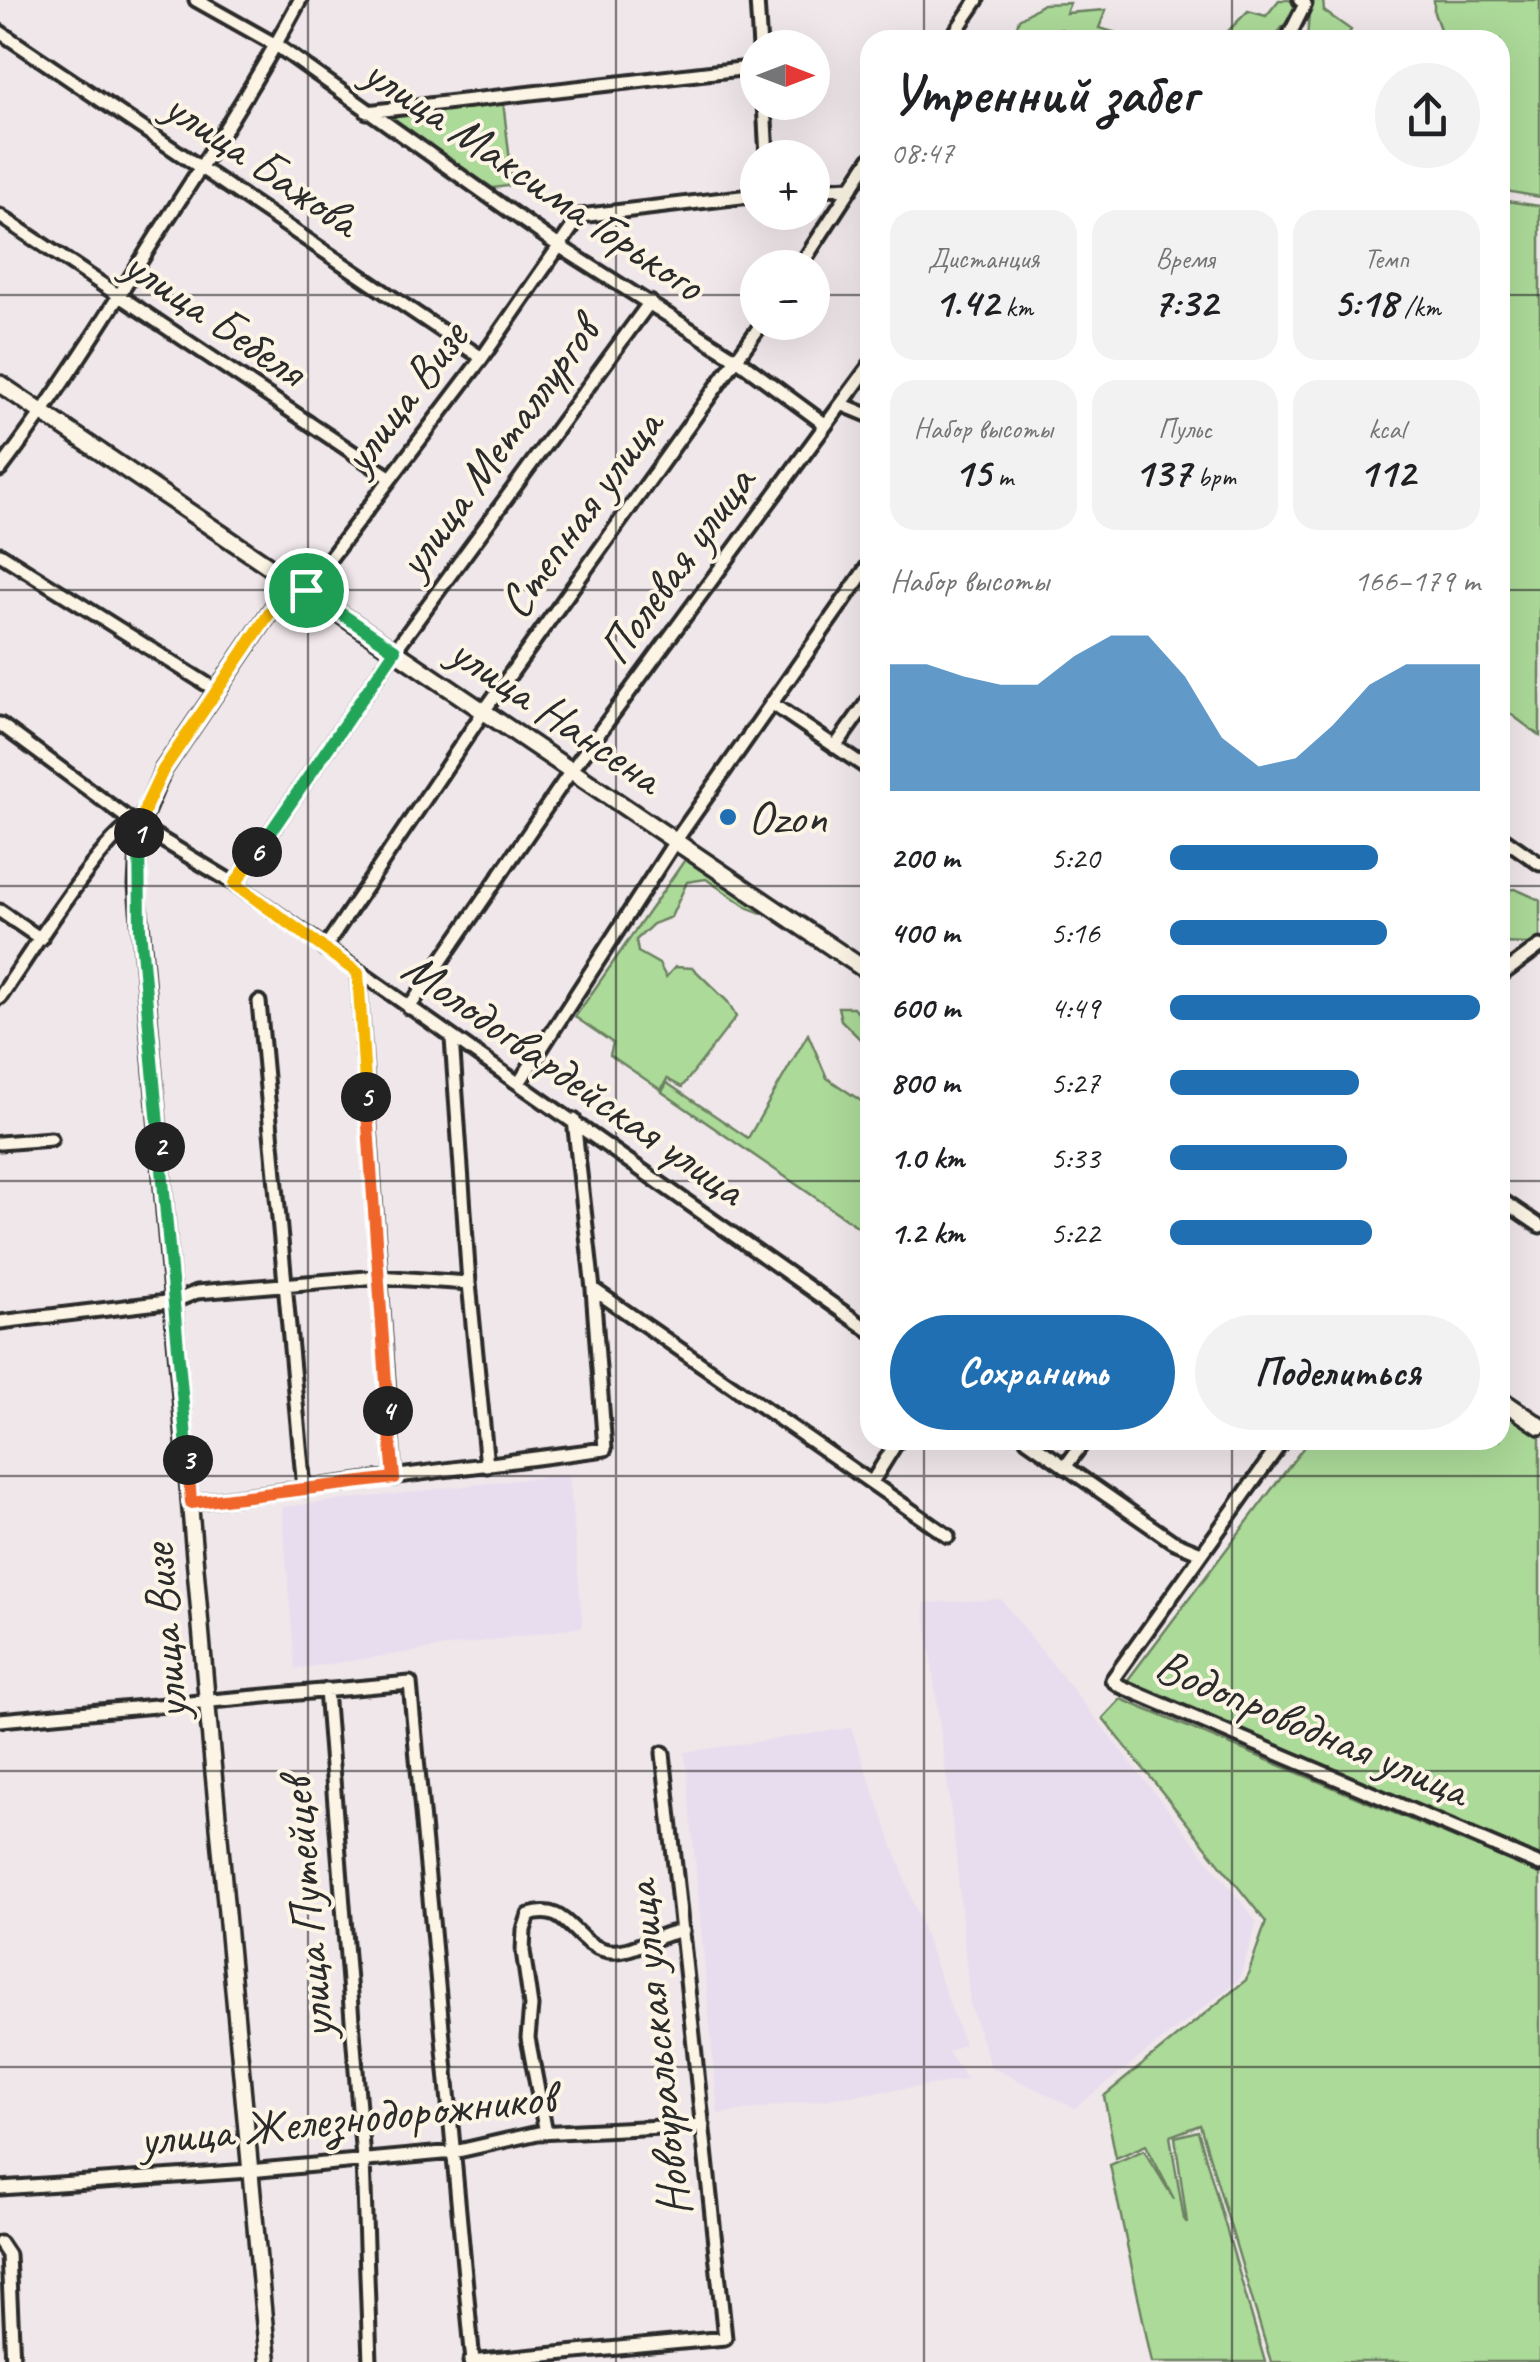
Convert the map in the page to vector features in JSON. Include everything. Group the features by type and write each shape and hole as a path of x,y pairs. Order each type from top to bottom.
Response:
{"main road":[{"name":"улица Нансена","path":"0,384 860,966"},
{"path":"1510,1406 1540,1426"}],"street":[{"name":"улица Максима Горького","path":"196,0 276,46 559,246 738,360 826,424"},
{"path":"0,470 118,298 276,46 300,0"},
{"path":"757,0 759,30"},
{"path":"957,30 977,0"},
{"path":"1292,30 1305,4 1300,0"},
{"name":"улица Бажова","path":"0,32 482,358"},
{"path":"367,112 740,69"},
{"path":"810,250 860,174"},
{"path":"830,189 851,188"},
{"name":"улица Визе","path":"306,590 482,358 580,216 740,197"},
{"name":"улица Бебеля","path":"0,216 391,478"},
{"name":"улица Металлургов","path":"235,884 395,650 650,302"},
{"name":"Степная улица","path":"324,948 484,710 751,340"},
{"name":"Полевая улица","path":"409,1008 571,771 860,378"},
{"path":"841,404 860,412"},
{"path":"0,554 216,690"},
{"path":"519,1083 676,840 860,578"},
{"name":"улица Визе","path":"268,2362 140,928 137,824 163,770 292,580"},
{"path":"770,703 860,763"},
{"path":"835,747 860,712"},
{"name":"Молодогвардейская улица","path":"0,724 137,824 235,884 860,1323"},
{"path":"0,997 98,856 117,834 137,824"},
{"path":"1510,843 1540,864"},
{"path":"0,911 41,939"},
{"path":"1510,968 1540,946"},
{"path":"358,973 394,1478"},
{"path":"259,1002 304,1490"},
{"path":"452,1038 469,1283 487,1466"},
{"path":"191,1503 605,1449 594,1289 574,1120"},
{"path":"0,1144 52,1139"},
{"path":"1510,1206 1540,1226"},
{"path":"0,1322 175,1301 197,1292 378,1277 469,1283"},
{"path":"594,1289 948,1536"},
{"path":"872,1482 892,1450"},
{"path":"1041,1450 1172,1541 1201,1553 1276,1450"},
{"path":"1066,1467 1078,1450"},
{"name":"Водопроводная улица","path":"1201,1553 1112,1680 1540,1865"},
{"path":"0,1720 410,1683 471,2362 556,2358"},
{"name":"улица Путейцев","path":"326,1690 364,2159 370,2362"},
{"name":"Новоуральская улица","path":"556,2358 725,2338 664,1753"},
{"path":"546,2132 528,2038 531,2006 523,1951 529,1916 555,1912 581,1937 605,1950 624,1950 682,1931"},
{"name":"улица Железнодорожников","path":"0,2188 454,2152 546,2132 703,2125"},
{"path":"0,2243 8,2255 13,2362"}],"shaded area":[{"path":"569,1474 583,1627 295,1669 282,1507"},
{"path":"1001,1599 1257,1922 1239,1980 1075,2108 991,2067 970,2005 954,1836 924,1603"},
{"path":"851,1728 964,2044 948,2052 967,2080 718,2114 685,1752"}],"green space":[{"path":"1279,0 1290,0 1297,9 1280,30 1229,30 1248,11 1266,16"},
{"path":"1310,0 1323,0 1324,11 1351,30 1308,30"},
{"path":"1434,0 1540,0 1540,197 1510,192 1510,30 1440,30"},
{"path":"1070,3 1066,13 1106,10 1099,28 1106,30 1016,30 1019,19 1043,4"},
{"path":"503,101 511,170 508,186 493,188 385,116"},
{"path":"1510,202 1540,206 1540,736 1510,714"},
{"path":"689,854 771,911 764,914 748,908 706,879 687,882 671,917 653,924 636,940 638,952 659,964 666,977 675,967 693,968 728,1002 736,1017 682,1087 667,1079 661,1090 610,1055 613,1043 575,1017"},
{"path":"1510,889 1540,900 1540,940 1510,943"},
{"path":"838,1007 853,1007 860,1016 860,1039 841,1020"},
{"path":"808,1034 827,1078 860,1100 860,1228 662,1092 667,1083 748,1138"},
{"path":"1510,1417 1540,1437 1540,1856 1124,1685 1301,1450 1510,1450"},
{"path":"1121,1699 1540,1874 1540,2362 1271,2362 1200,2125 1170,2136 1184,2219 1187,2223 1175,2137 1198,2131 1265,2362 1152,2362 1110,2165 1144,2150 1174,2199 1146,2145 1116,2158 1104,2096 1246,1980 1266,1922 1103,1718"}],"place":[{"name":"Ozon","path":"728,817"}],"route":[{"path":"292,580 306,590 395,650 235,884 358,973 394,1478 191,1503 140,928 140,825 163,770 292,580"}]}
